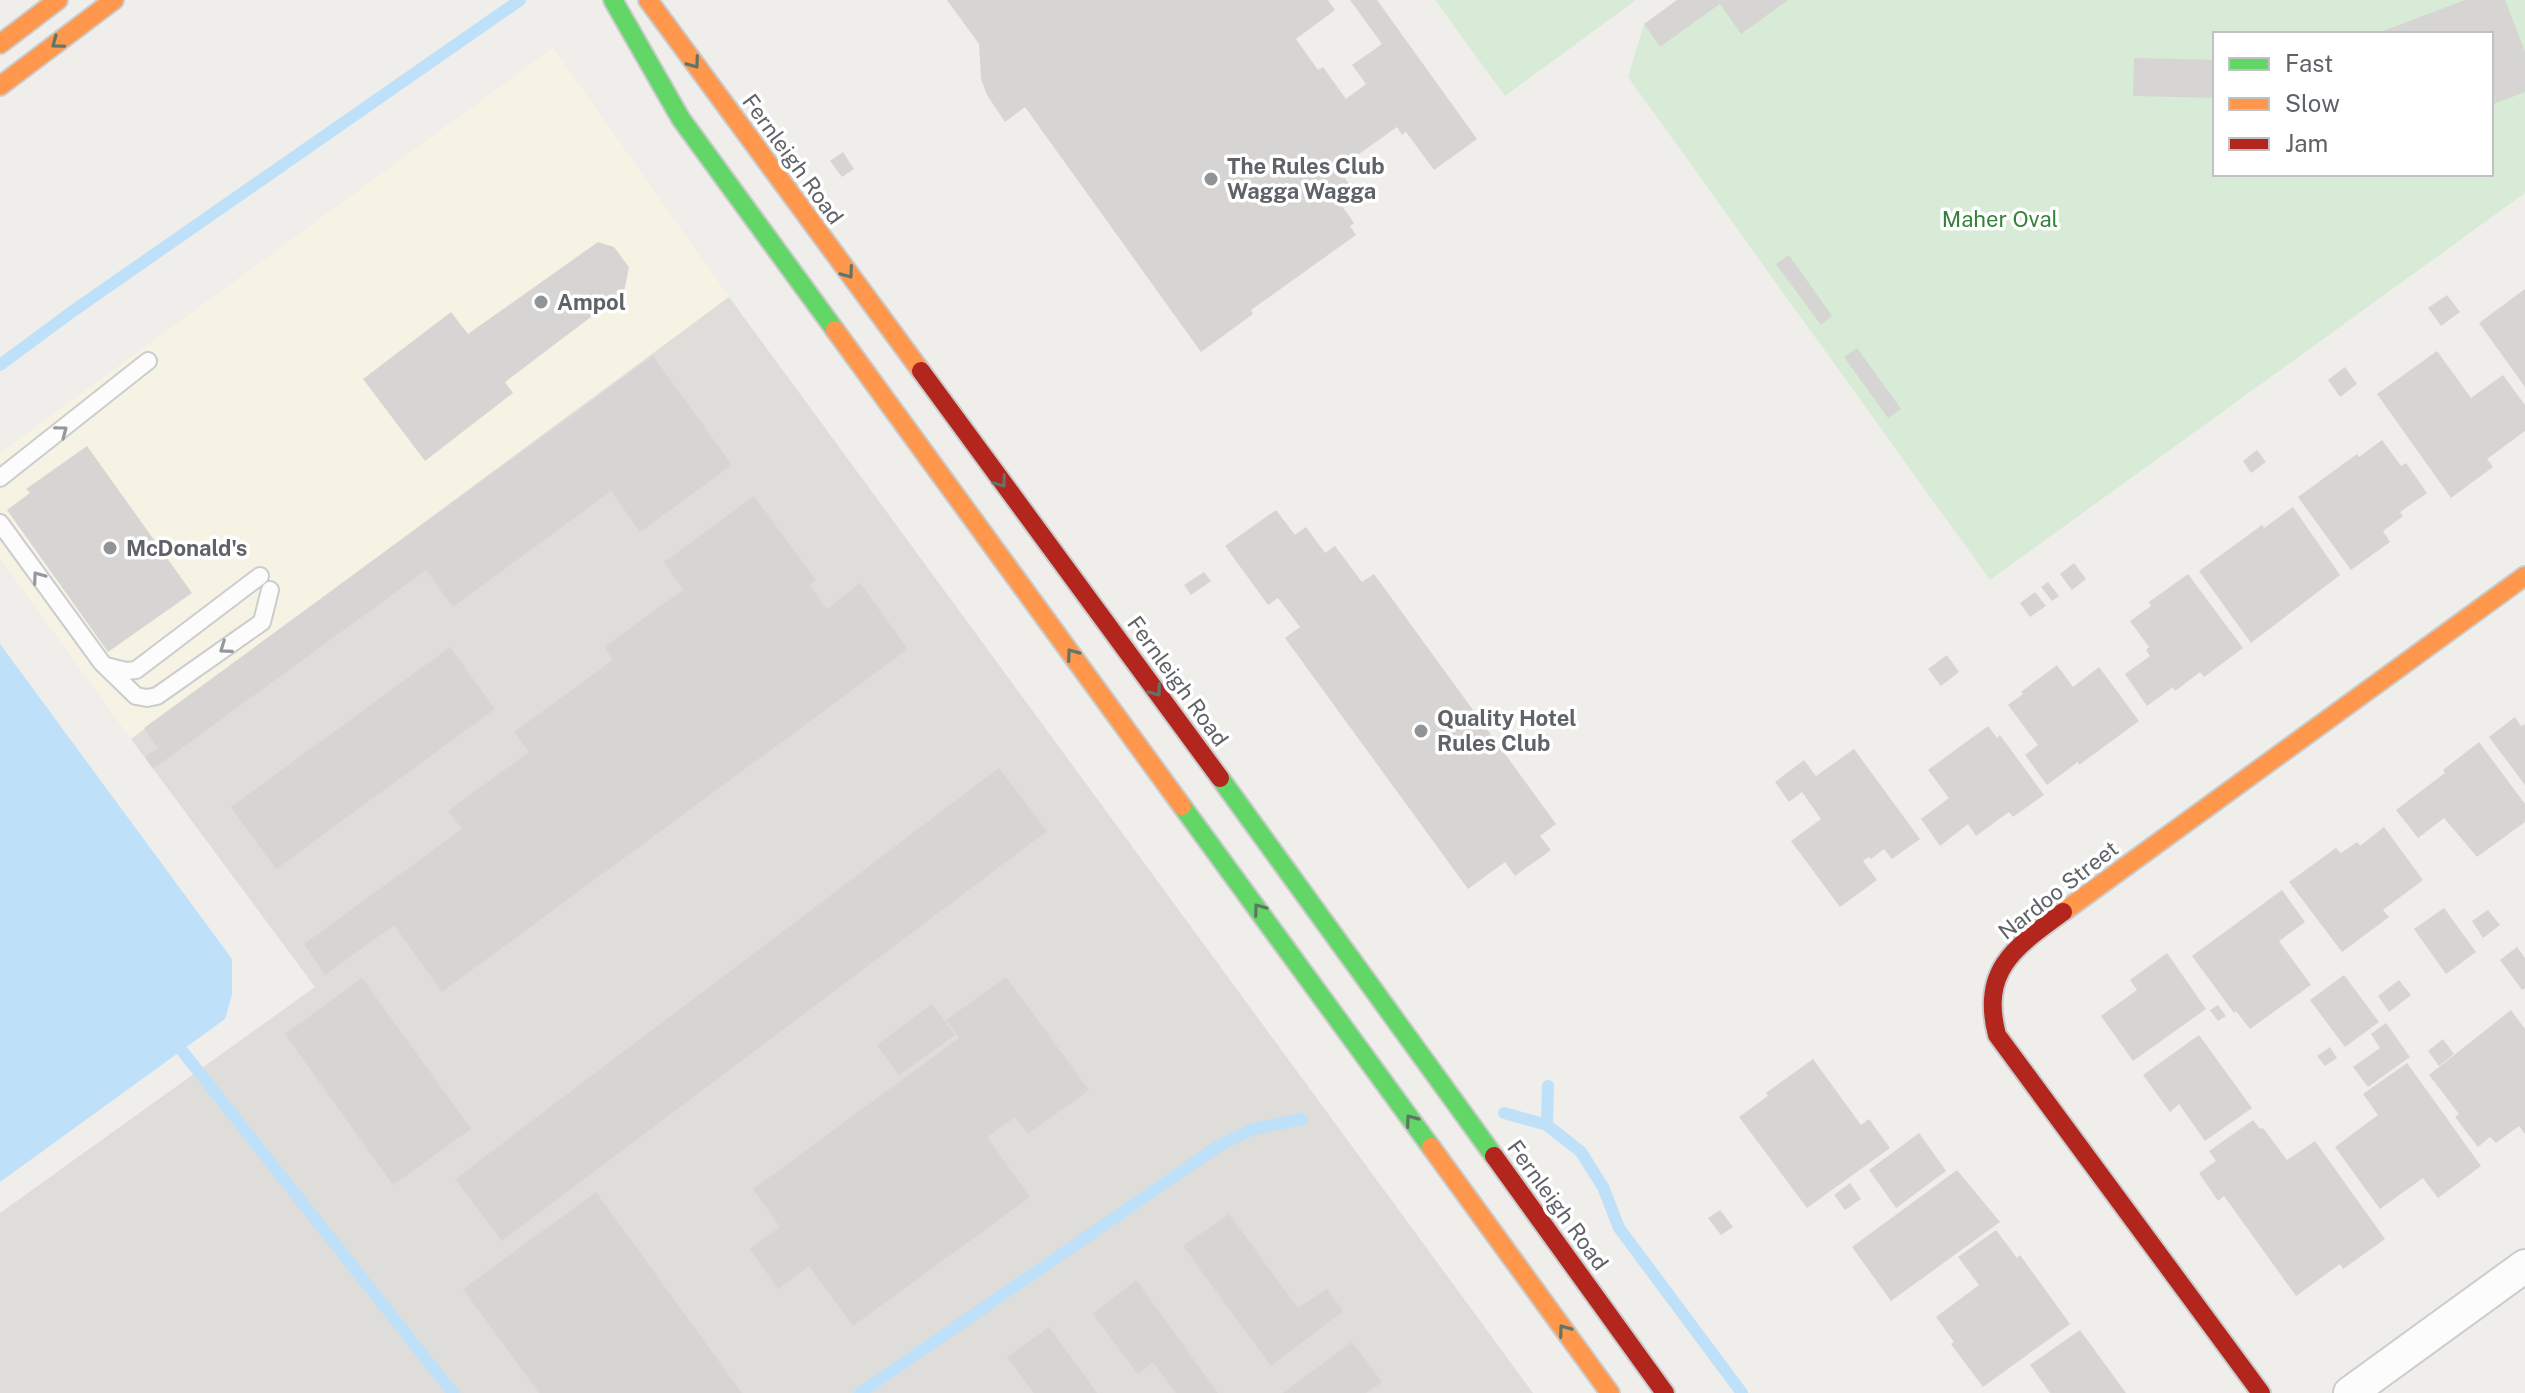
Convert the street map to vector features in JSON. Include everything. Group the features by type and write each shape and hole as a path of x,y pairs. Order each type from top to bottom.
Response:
{"street":[{"path":"0,44 58,0"},
{"path":"0,86 114,0"},
{"path":"613,0 681,119 1610,1393"},
{"name":"Fernleigh Road","path":"648,0 1264,838 1665,1393"},
{"name":"Nardoo Street","path":"2261,1393 1997,1035 1989,1012 1991,989 2001,967 2046,924 2525,576"},
{"path":"2350,1393 2525,1266"}],"lane":[{"path":"0,478 148,361"},
{"path":"0,523 102,663 136,696 157,696 262,622 265,583 136,670 113,669 102,663"}],"shaded area":[{"path":"553,48 729,297 131,739 0,558 0,453"},
{"path":"729,297 1533,1393 0,1393 0,1213 315,987 131,739"}],"green space":[{"path":"1435,0 1636,0 1505,96"},
{"name":"Maher Oval","path":"1788,0 2525,0 2525,193 1990,580 1628,77 1644,24 1660,47 1720,4"}],"water":[{"path":"0,644 232,959 232,995 225,1019 0,1182"}],"building":[{"name":"The Rules Club Wagga Wagga","path":"947,0 1328,0 1335,10 1296,39 1318,70 1323,67 1346,99 1366,84 1352,65 1382,44 1350,0 1377,0 1477,139 1434,170 1406,132 1402,135 1397,127 1338,169 1353,189 1338,200 1354,223 1350,226 1356,235 1251,310 1253,314 1201,352 1025,107 1005,122 987,95 981,79 979,44"},
{"path":"1677,0 1788,0 1741,34 1720,4 1660,47 1644,24"},
{"path":"2465,0 2505,0 2525,52 2525,92 2493,104 2493,32 2380,32"},
{"path":"2134,58 2213,60 2213,98 2133,96"},
{"path":"843,152 854,169 842,177 830,161"},
{"path":"598,242 614,247 629,267 624,292 505,382 513,393 425,461 363,379 451,312 468,334"},
{"path":"1789,255 1832,316 1821,325 1776,264"},
{"path":"2525,289 2525,387 2479,323"},
{"path":"2447,295 2460,312 2441,326 2428,308"},
{"path":"1857,348 1901,409 1888,418 1844,357"},
{"path":"2437,351 2471,398 2503,375 2525,405 2525,431 2487,459 2493,467 2451,498 2377,394"},
{"path":"653,356 732,465 640,532 611,491 453,607 426,570 153,769 145,757 158,748 144,728"},
{"path":"2345,367 2357,384 2340,397 2328,380"},
{"path":"2382,440 2401,466 2406,463 2427,493 2400,512 2403,516 2383,531 2390,542 2351,570 2298,497 2357,454 2359,457"},
{"path":"87,446 192,593 108,652 7,510 30,493 26,489"},
{"path":"2257,450 2266,462 2251,473 2243,461"},
{"path":"754,496 816,580 809,585 827,609 860,583 908,649 442,992 394,925 325,975 304,944 462,829 448,811 529,752 514,732 613,660 604,647 683,590 664,562"},
{"path":"2293,507 2340,575 2251,643 2199,571 2262,525 2264,528"},
{"name":"Quality Hotel Rules Club","path":"1276,510 1295,535 1306,527 1325,553 1335,546 1362,582 1374,574 1556,824 1540,836 1551,850 1515,876 1505,862 1468,889 1285,638 1300,627 1278,598 1268,605 1225,546"},
{"path":"2074,563 2086,579 2072,590 2060,574"},
{"path":"1204,572 1211,581 1191,595 1184,585"},
{"path":"2188,574 2243,648 2204,677 2200,672 2175,691 2173,687 2147,706 2125,674 2150,656 2146,650 2149,647 2130,621 2151,606 2149,602"},
{"path":"2048,582 2059,596 2052,601 2041,587"},
{"path":"2035,592 2046,606 2030,617 2020,603"},
{"path":"450,647 495,709 276,869 231,807"},
{"path":"1947,655 1959,672 1941,686 1928,669"},
{"path":"2057,665 2073,687 2099,667 2139,721 2047,785 2025,755 2038,745 2008,705"},
{"path":"2515,717 2521,726 2525,724 2525,785 2489,737"},
{"path":"1988,726 1997,738 2000,735 2044,795 2013,817 2009,812 1976,836 1968,824 1940,846 1921,819 1949,798 1928,770"},
{"path":"2479,742 2525,804 2525,822 2477,857 2444,818 2418,838 2396,810 2445,773 2443,770"},
{"path":"1854,749 1920,839 1892,859 1884,849 1863,861 1877,880 1840,907 1791,841 1821,819 1802,792 1789,802 1775,782 1804,760 1816,776"},
{"path":"999,768 1047,831 502,1241 455,1179"},
{"path":"2384,827 2423,880 2383,910 2389,917 2342,952 2289,882 2336,848 2341,853 2357,842 2360,846"},
{"path":"2282,890 2305,922 2279,941 2311,985 2250,1029 2236,1011 2234,1013 2192,956"},
{"path":"2444,908 2476,952 2446,974 2414,929"},
{"path":"2488,910 2500,925 2483,938 2472,921"},
{"path":"2517,947 2525,958 2525,988 2522,990 2500,960"},
{"path":"2167,953 2206,1009 2133,1061 2101,1016 2137,990 2130,980"},
{"path":"2344,975 2379,1022 2345,1047 2310,1000"},
{"path":"1006,977 1089,1090 1028,1134 1015,1117 987,1137 1030,1197 853,1326 809,1266 778,1289 750,1249 780,1227 753,1189 959,1038 946,1020"},
{"path":"362,978 471,1129 393,1185 285,1034"},
{"path":"2399,980 2411,995 2389,1012 2378,996"},
{"path":"932,1004 955,1035 899,1075 877,1045"},
{"path":"2218,1005 2226,1016 2218,1021 2210,1010"},
{"path":"2511,1010 2525,1029 2525,1134 2519,1126 2496,1143 2490,1137 2478,1147 2455,1117 2459,1114 2429,1075"},
{"path":"2386,1023 2410,1057 2368,1087 2353,1067 2380,1048 2371,1034"},
{"path":"2199,1035 2252,1108 2205,1141 2179,1104 2170,1112 2143,1075"},
{"path":"2443,1039 2454,1054 2439,1066 2428,1051"},
{"path":"2330,1047 2337,1058 2325,1066 2317,1056"},
{"path":"1813,1059 1861,1125 1869,1119 1890,1148 1807,1208 1739,1117"},
{"path":"2407,1063 2481,1166 2438,1198 2423,1178 2380,1209 2335,1147 2378,1115 2363,1094"},
{"path":"2253,1120 2260,1129 2263,1128 2287,1160 2315,1141 2385,1239 2343,1269 2340,1264 2296,1296 2224,1196 2218,1201 2199,1173 2216,1161 2209,1151"},
{"path":"1919,1133 1946,1171 1896,1208 1869,1170"},
{"path":"1957,1170 2000,1222 1891,1301 1852,1247"},
{"path":"1850,1183 1861,1199 1845,1210 1834,1195"},
{"path":"596,1192 742,1393 539,1393 463,1289"},
{"path":"1720,1210 1733,1227 1721,1235 1708,1218"},
{"path":"1229,1214 1298,1308 1327,1289 1343,1311 1271,1366 1183,1246"},
{"path":"1996,1230 2017,1258 2020,1255 2070,1324 1983,1387 1951,1344 1954,1342 1936,1317 1979,1285 1958,1257"},
{"path":"1136,1280 1218,1393 1176,1393 1153,1362 1138,1374 1093,1314"},
{"path":"1049,1327 1097,1393 1034,1393 1007,1357"},
{"path":"2080,1330 2126,1393 2050,1393 2030,1365"},
{"path":"1352,1342 1382,1382 1366,1393 1283,1393"}],"waterway":[{"path":"0,365 520,0"},
{"path":"172,1038 453,1393"},
{"path":"1504,1113 1547,1125 1548,1086"},
{"path":"860,1393 1220,1145 1253,1129 1302,1119"},
{"path":"1547,1125 1581,1152 1603,1187 1619,1228 1742,1393"}],"traffic: fast":[{"path":"613,0 681,119 835,330"},
{"path":"1220,778 1494,1156"},
{"path":"1182,806 1431,1147"}],"traffic: slow":[{"path":"0,44 58,0"},
{"path":"0,86 114,0"},
{"path":"648,0 921,371"},
{"path":"835,330 1182,806"},
{"path":"2063,912 2525,576"},
{"path":"1431,1147 1610,1393"}],"traffic: jam":[{"path":"921,371 1220,778"},
{"path":"2063,912 2030,937 2006,962 1993,993 1997,1035 2261,1393"},
{"path":"1494,1156 1665,1393"}],"place":[{"name":"The Rules Club Wagga Wagga","path":"1211,179"},
{"name":"Ampol","path":"541,302"},
{"name":"McDonald's","path":"110,548"},
{"name":"Quality Hotel Rules Club","path":"1421,731"}]}
